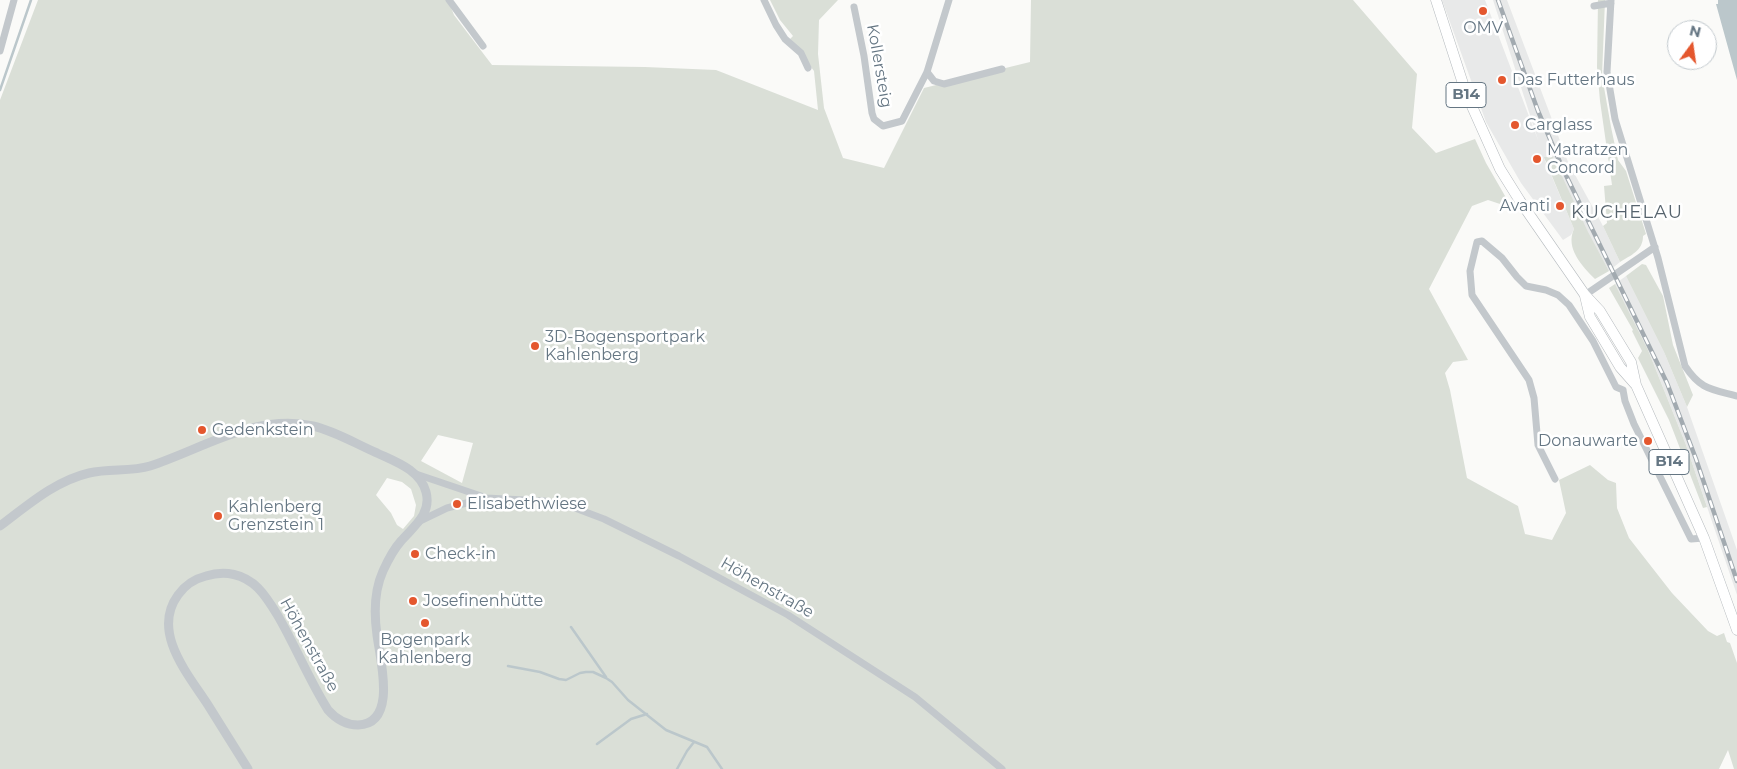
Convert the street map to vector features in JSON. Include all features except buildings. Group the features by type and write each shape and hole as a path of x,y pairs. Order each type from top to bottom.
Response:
{"main road":[{"name":"B14","path":"1436,0 1466,93 1483,135 1507,182 1585,295 1600,311 1631,362 1636,385 1704,538 1737,630"}],"street":[{"path":"0,51 14,0"},
{"path":"449,0 483,46"},
{"path":"764,0 785,39 801,52 808,68"},
{"name":"Kollersteig","path":"854,7 864,56 872,112 874,119 883,126 902,121 927,72 949,0"},
{"path":"1594,6 1611,1 1607,72 1609,85 1620,138 1655,247 1685,366 1700,385 1737,396"},
{"path":"927,72 934,81 944,84 1002,70"},
{"path":"1555,479 1538,445 1534,398 1529,380 1472,295 1470,271 1477,242 1482,241 1502,258 1526,286 1546,290 1558,296 1569,305 1593,341 1616,387 1623,390 1636,385"},
{"path":"1585,295 1655,247"},
{"path":"1623,390 1633,423 1691,539 1704,538"},
{"name":"Höhenstraße","path":"0,526 46,492 74,478 91,473 142,468 212,440 245,430 276,424 304,424 331,432 394,461 415,473 486,498 544,501 575,508 604,519 679,556 788,615 915,697 1002,769"},
{"name":"Höhenstraße","path":"248,769 174,650 169,625 172,607 176,599 190,583 198,578 217,573 234,574 252,583 265,596 287,631 328,710 343,722 362,725 373,719 378,713 384,696 375,614 380,581 395,548 420,521 426,508 427,497 422,482 415,473"},
{"name":"Höhenstraße","path":"420,521 447,508 486,498"}],"shaded area":[{"path":"38,0 448,0 454,15 492,65 716,70 818,110 814,71 790,39 793,36 780,20 770,0 838,0 819,20 818,54 824,108 843,158 884,168 924,88 1030,62 1031,0 1353,0 1417,74 1412,128 1436,153 1475,139 1486,163 1512,208 1488,200 1472,206 1429,289 1468,360 1453,362 1445,373 1467,478 1518,506 1525,534 1552,540 1566,513 1559,480 1590,465 1608,480 1616,483 1617,508 1629,538 1672,593 1708,631 1717,636 1724,633 1727,642 1730,643 1737,663 1737,769 1734,769 1728,750 1719,769 0,769 0,100","holes":["438,435 473,443 462,483 421,461","387,478 402,482 411,489 416,505 414,516 403,529 397,525 391,513 376,495"]},
{"path":"1442,0 1485,0 1538,140 1493,0 1507,0 1568,162 1603,226 1620,262 1609,271 1544,158 1574,229 1571,235 1563,240 1521,183 1486,122"},
{"path":"1598,0 1605,0 1602,76 1611,127 1618,160 1626,171 1646,234 1643,236 1639,249 1620,262 1603,226 1607,223 1604,186 1612,185 1597,67"},
{"path":"1718,0 1737,0 1737,80 1716,4 1718,4"},
{"path":"1544,157 1553,157 1588,232 1609,271 1595,279 1580,262 1573,250 1572,236 1574,229"},
{"path":"1642,264 1646,265 1663,296 1673,345 1693,395 1687,407 1664,352 1626,276"},
{"path":"1626,276 1664,352 1687,407 1737,550 1737,595 1686,445 1648,350 1615,284"},
{"path":"1615,284 1648,350 1686,445 1707,507 1703,508 1669,420 1638,358 1642,351 1633,330 1609,288"}],"waterway":[{"path":"0,90 31,0"},
{"path":"571,627 606,677"},
{"path":"508,666 540,672 566,680 586,672 593,672 606,678 628,700 666,730 707,747 722,769"},
{"path":"597,744 631,719 647,714"},
{"path":"677,769 694,742"}],"railway":[{"path":"1498,0 1538,111 1562,167 1667,383 1696,459 1737,581"}],"place":[{"name":"OMV","path":"1483,11"},
{"name":"Das Futterhaus","path":"1502,80"},
{"name":"Carglass","path":"1515,125"},
{"name":"Matratzen Concord","path":"1537,159"},
{"name":"Avanti","path":"1560,206"},
{"name":"3D-Bogensportpark Kahlenberg","path":"535,346"},
{"name":"Gedenkstein","path":"202,430"},
{"name":"Donauwarte","path":"1648,441"},
{"name":"Elisabethwiese","path":"457,504"},
{"name":"Kahlenberg Grenzstein 1","path":"218,516"},
{"name":"Check-in","path":"415,554"},
{"name":"Josefinenhütte","path":"413,601"},
{"name":"Bogenpark Kahlenberg","path":"425,623"}],"district":[{"name":"KUCHELAU","path":"1627,213"}]}
